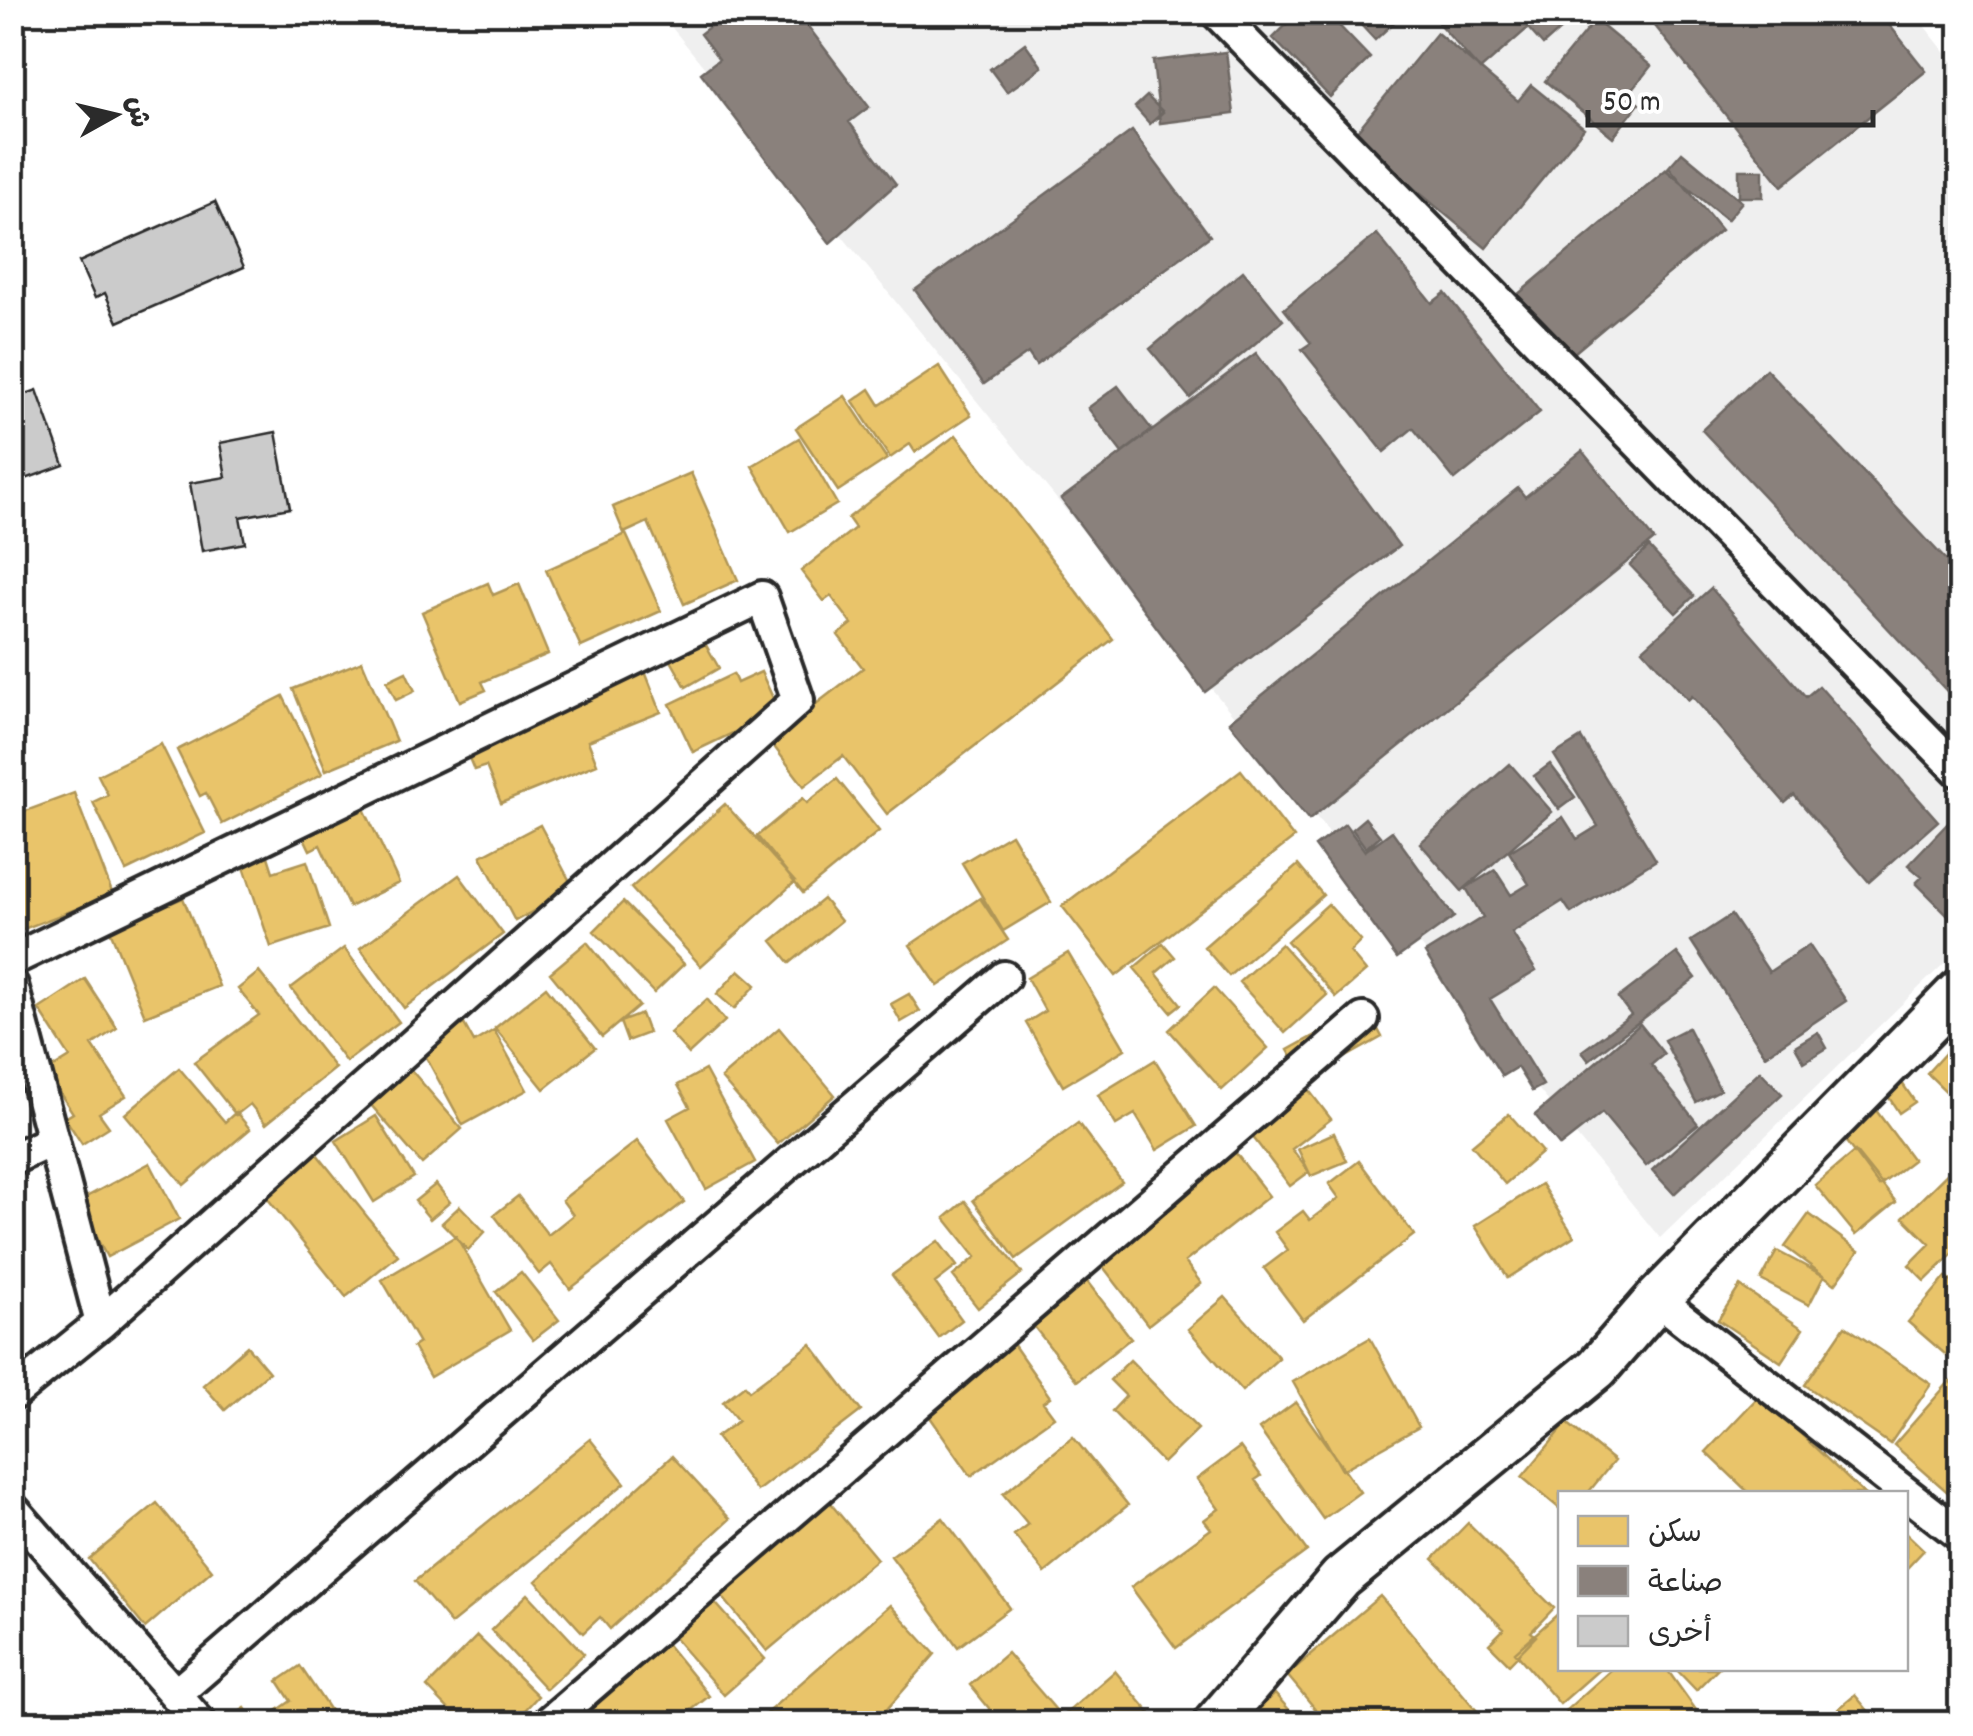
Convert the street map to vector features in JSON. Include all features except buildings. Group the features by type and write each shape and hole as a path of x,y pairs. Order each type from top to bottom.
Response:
{"main road":[{"path":"1215,1724 1342,1578 1596,1368 1657,1299 1960,991"}],"street":[{"path":"1216,12 1960,772"},
{"path":"12,960 762,597 798,700 101,1323 12,1395"},
{"path":"176,1694 1004,977"},
{"path":"12,985 101,1323"},
{"path":"546,1724 1363,1019"},
{"path":"12,1159 54,1140"},
{"path":"1657,1299 1904,1491"},
{"path":"1908,1494 1960,1535"},
{"path":"12,1508 200,1724"}],"shaded area":[{"path":"660,13 1914,13 1960,71 1960,948 1660,1238"}]}
